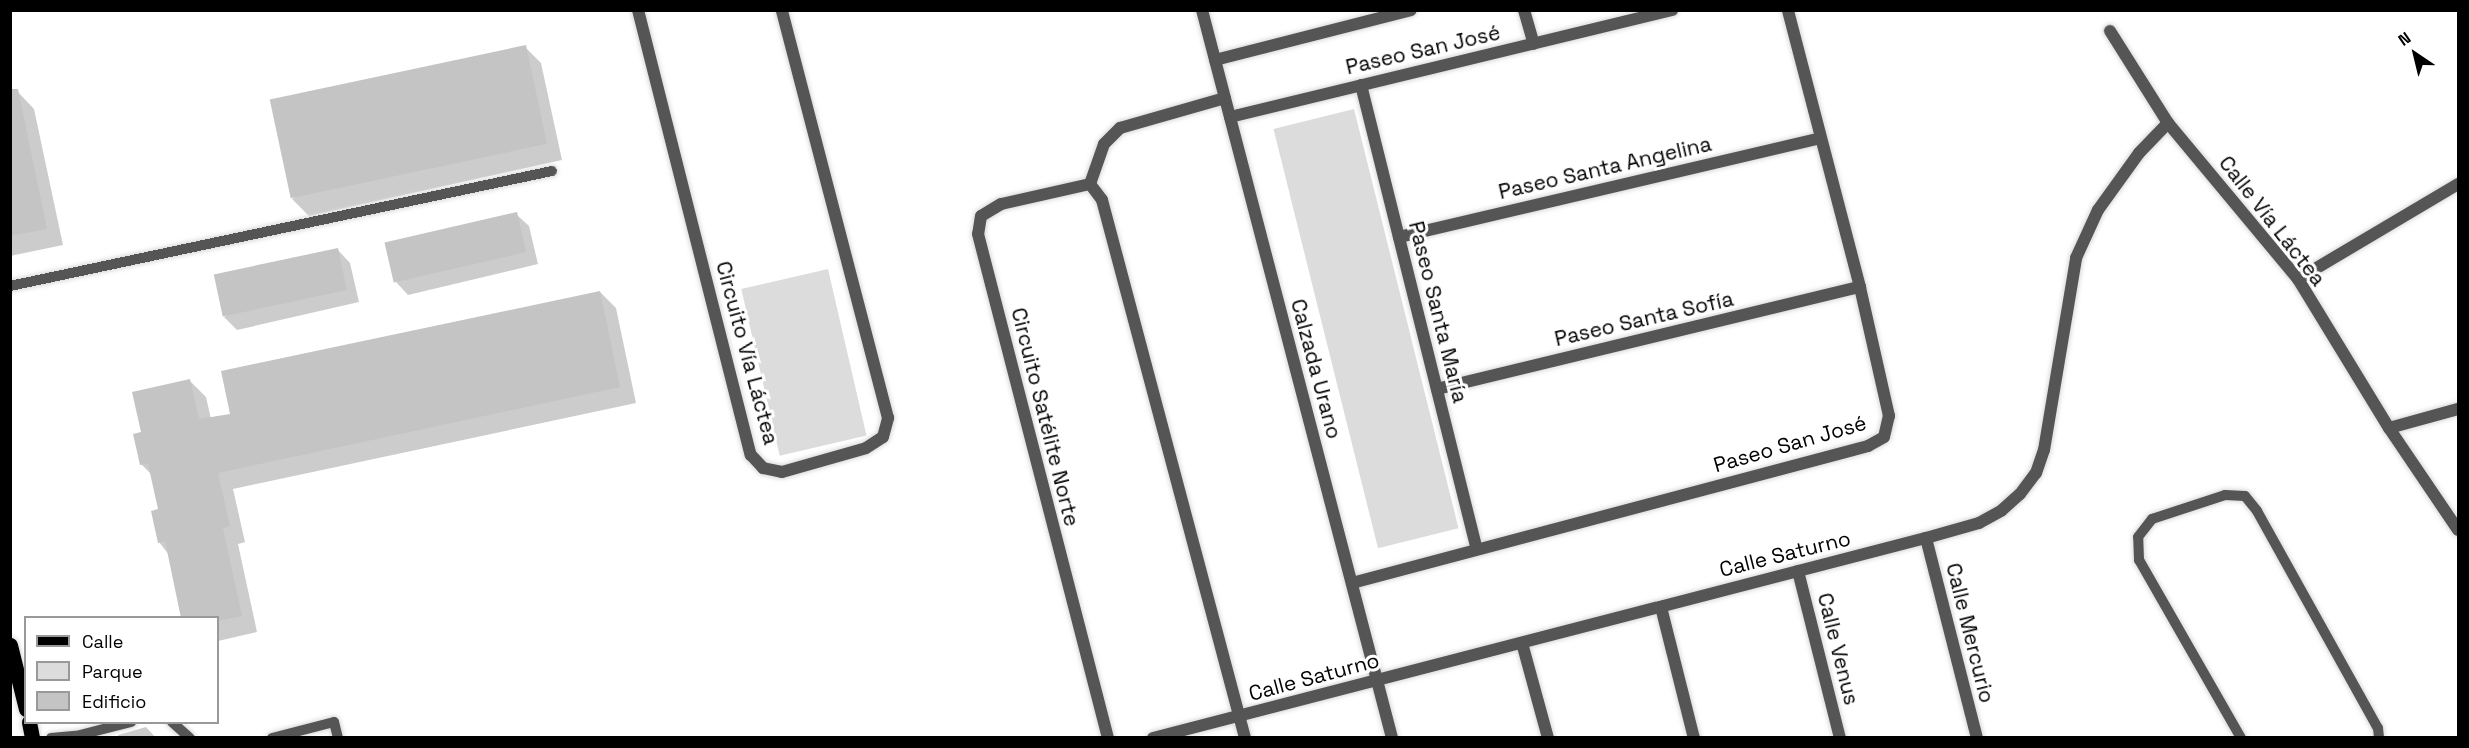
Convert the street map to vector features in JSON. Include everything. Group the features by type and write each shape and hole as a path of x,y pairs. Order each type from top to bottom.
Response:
{"main road":[{"path":"10,645 24,701"}],"street":[{"name":"Circuito Vía Láctea","path":"638,10 752,455 764,468 782,472 866,448 883,437 888,418 782,10"},
{"name":"Calzada Urano","path":"1202,10 1392,738"},
{"path":"1215,60 1411,10"},
{"path":"1524,10 1534,44"},
{"name":"Paseo San José","path":"1230,117 1672,10"},
{"name":"Paseo San José","path":"1352,583 1868,446 1884,437 1889,416 1860,287 1788,10"},
{"name":"Calle Vía Láctea","path":"2110,30 2168,123 2298,279 2389,428 2458,530"},
{"name":"Paseo Santa María","path":"1361,85 1477,549"},
{"path":"1225,98 1120,128 1111,134 1104,144 1090,184 1102,200 1245,738"},
{"name":"Calle Saturno","path":"1154,738 1979,523 2020,494 2036,473 2044,450 2076,258 2098,210 2139,153 2168,123"},
{"name":"Paseo Santa Angelina","path":"1399,237 1820,138"},
{"name":"Circuito Satélite Norte","path":"1090,184 1000,204 981,216 978,234 1108,738"},
{"path":"2298,279 2458,184"},
{"name":"Paseo Santa Sofía","path":"1437,389 1860,287"},
{"path":"2389,428 2458,408"},
{"name":"Calle Mercurio","path":"1926,538 1977,738"},
{"name":"Calle Venus","path":"1798,571 1840,738"},
{"path":"1661,606 1694,738"},
{"path":"1522,643 1548,738"}],"lane":[{"path":"10,286 552,171"},
{"path":"2241,738 2139,560 2138,537 2152,519 2225,495 2245,496 2257,511 2378,728 2379,738"},
{"path":"272,738 334,722 338,738"},
{"path":"51,738 76,736 127,724"},
{"path":"173,724 190,738"}],"green space":[{"path":"1354,109 1459,528 1378,548 1273,129"},
{"path":"828,269 866,436 780,456 741,289"}],"building":[{"path":"526,45 547,144 291,198 270,99"},
{"path":"10,89 18,89 47,229 10,236"},
{"path":"517,212 526,252 394,283 384,243"},
{"path":"338,248 347,290 223,316 214,274"},
{"path":"600,291 620,387 218,473 230,526 223,528 242,616 219,621 219,616 181,616 165,541 158,543 151,511 158,509 148,464 140,465 133,434 141,432 132,392 190,379 199,419 230,414 221,371"}]}
